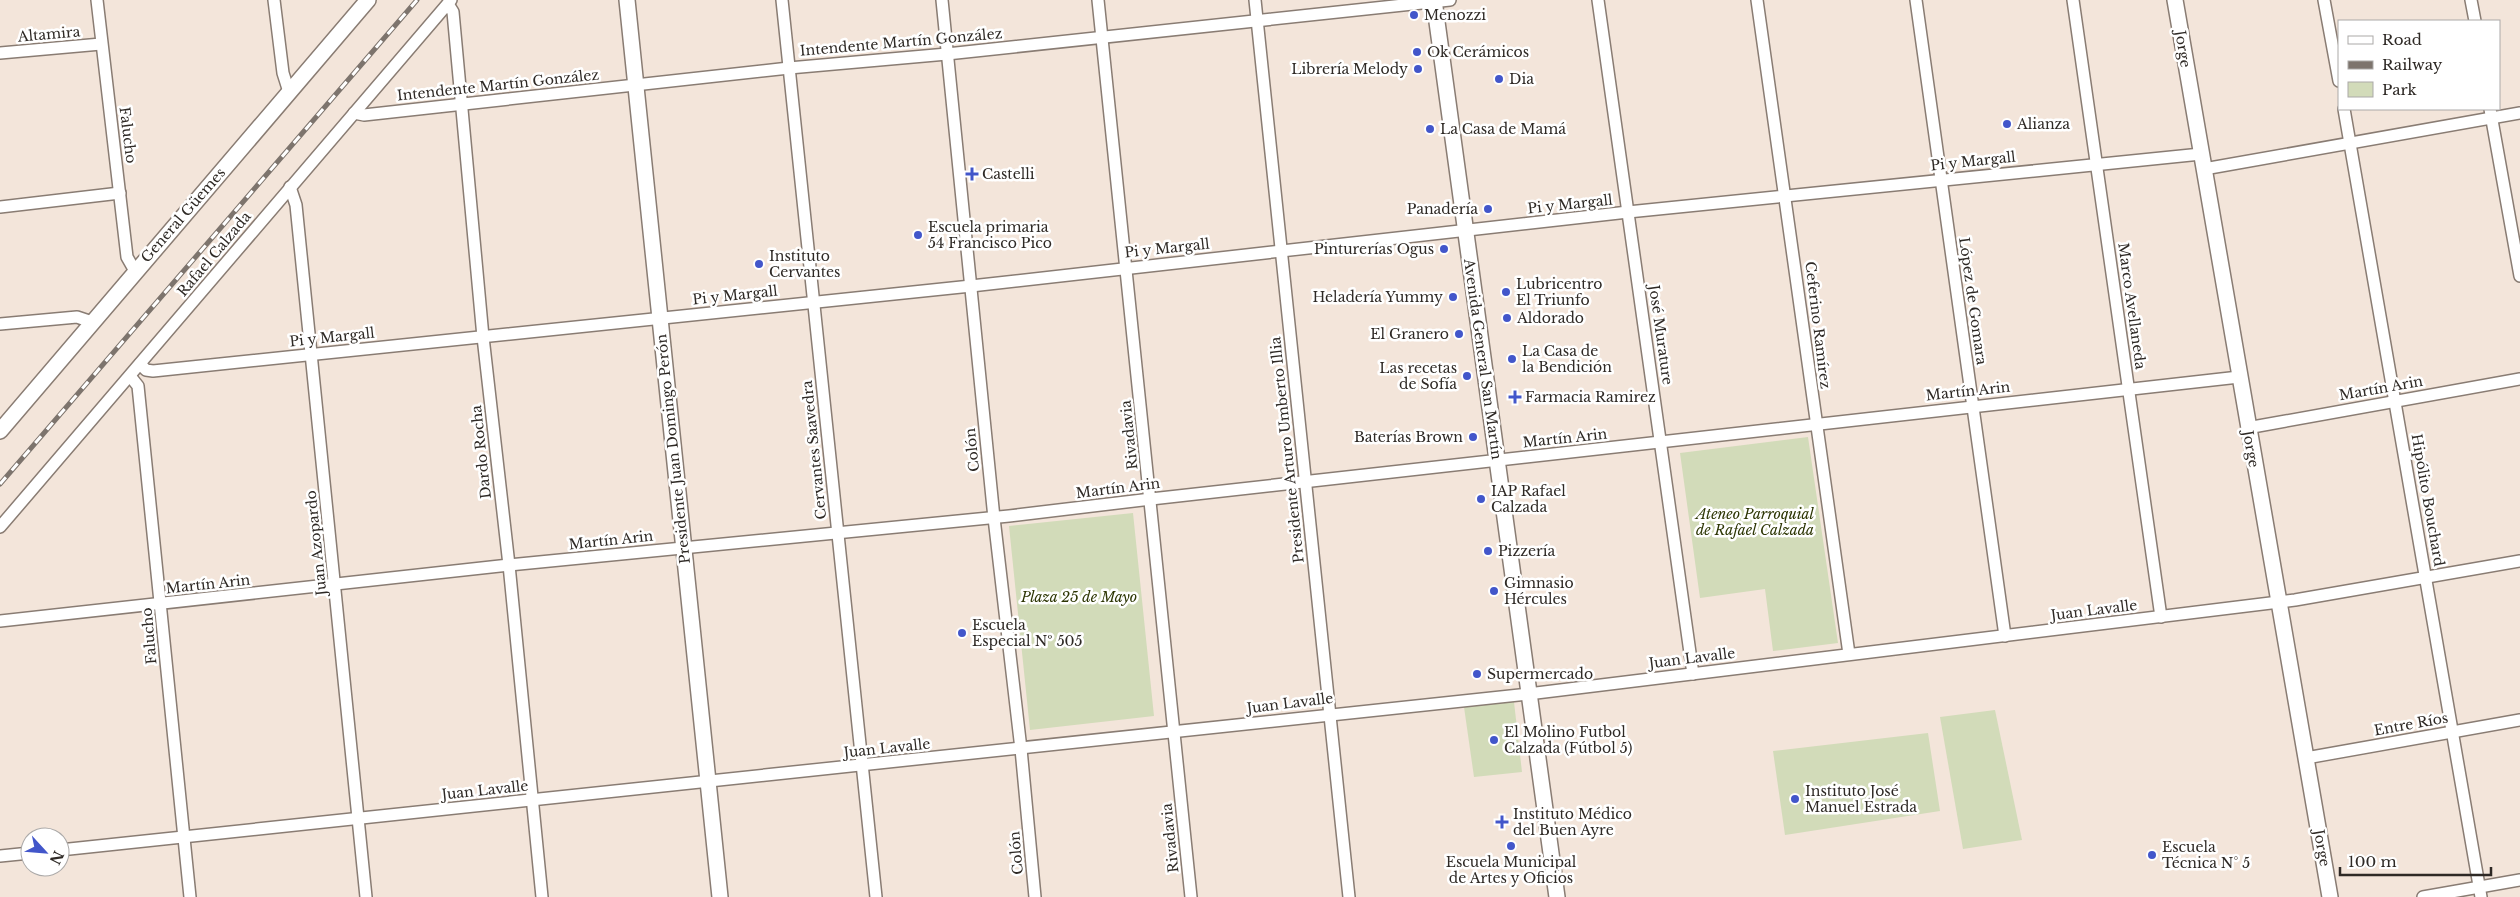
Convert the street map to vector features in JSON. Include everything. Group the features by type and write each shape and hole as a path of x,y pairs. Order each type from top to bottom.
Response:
{"street":[{"name":"Falucho","path":"97,0 127,257 135,271"},
{"path":"274,0 282,73 289,92"},
{"name":"General Güemes","path":"0,431 368,0"},
{"name":"Presidente Juan Domingo Perón","path":"627,0 720,897"},
{"name":"Cervantes Saavedra","path":"782,0 876,897"},
{"name":"Colón","path":"942,0 994,518 1021,749 1035,897"},
{"name":"Rivadavia","path":"1098,0 1191,897"},
{"name":"Presidente Arturo Umberto Illia","path":"1255,0 1283,250 1305,482 1349,897"},
{"name":"Intendente Martín González","path":"354,113 364,115 789,68 947,54 1256,19 1450,0"},
{"name":"José Murature","path":"1598,0 1693,674"},
{"name":"Ceferino Ramírez","path":"1757,0 1849,654"},
{"name":"López de Gomara","path":"1916,0 2005,636"},
{"name":"Marco Avellaneda","path":"2073,0 2160,617"},
{"name":"Jorge","path":"2175,0 2247,428 2330,897"},
{"path":"2324,0 2338,76"},
{"path":"2471,0 2475,20"},
{"name":"Avenida General San Martín","path":"1434,1 1557,897"},
{"name":"Dardo Rocha","path":"450,2 453,12 483,337 509,566 542,897"},
{"name":"Rafael Calzada","path":"0,528 450,2"},
{"name":"Altamira","path":"0,53 101,44"},
{"name":"Hipólito Bouchard","path":"2344,110 2481,892"},
{"path":"2491,113 2520,276"},
{"name":"Pi y Margall","path":"140,364 146,370 152,371 971,286 1126,267 1940,179 2096,164 2202,161 2350,143 2491,113 2520,113"},
{"name":"Juan Azopardo","path":"290,187 296,205 366,897"},
{"path":"0,207 120,193"},
{"path":"0,324 77,317 92,322"},
{"name":"Falucho","path":"130,376 138,386 162,603 190,897"},
{"name":"Martín Arin","path":"0,621 509,566 994,518 1661,443 1816,423 2239,377"},
{"name":"Martín Arin","path":"2247,428 2520,378"},
{"name":"Juan Lavalle","path":"70,849 1021,749 1329,713 1528,694 2278,602 2520,562"},
{"name":"Entre Ríos","path":"2306,758 2520,720"},
{"path":"0,856 20,854"},
{"path":"2423,897 2481,892 2520,880"}],"green space":[{"name":"Ateneo Parroquial de Rafael Calzada","path":"1808,437 1838,643 1773,651 1765,589 1700,598 1680,453"},
{"name":"Plaza 25 de Mayo","path":"1133,513 1154,716 1030,730 1009,526"},
{"name":"El Molino Futbol Calzada (Fútbol 5)","path":"1514,702 1522,772 1474,777 1464,707"},
{"path":"1995,710 2022,840 1963,849 1940,717"},
{"path":"1928,733 1940,811 1785,835 1773,751"}],"railway":[{"path":"0,484 417,0"}],"place":[{"name":"Menozzi","path":"1414,15"},
{"name":"Ok Cerámicos","path":"1417,52"},
{"name":"Librería Melody","path":"1418,69"},
{"name":"Dia","path":"1499,79"},
{"name":"Alianza","path":"2007,124"},
{"name":"La Casa de Mamá","path":"1430,129"},
{"name":"Castelli","path":"972,174"},
{"name":"Panadería","path":"1488,209"},
{"name":"Escuela primaria 54 Francisco Pico","path":"918,235"},
{"name":"Pinturerías Ogus","path":"1444,249"},
{"name":"Instituto Cervantes","path":"759,264"},
{"name":"Lubricentro El Triunfo","path":"1506,292"},
{"name":"Heladería Yummy","path":"1453,297"},
{"name":"Aldorado","path":"1507,318"},
{"name":"El Granero","path":"1459,334"},
{"name":"La Casa de la Bendición","path":"1512,359"},
{"name":"Las recetas de Sofía","path":"1467,376"},
{"name":"Farmacia Ramirez","path":"1515,397"},
{"name":"Baterías Brown","path":"1473,437"},
{"name":"IAP Rafael Calzada","path":"1481,499"},
{"name":"Pizzería","path":"1488,551"},
{"name":"Gimnasio Hércules","path":"1494,591"},
{"name":"Escuela Especial Nº 505","path":"962,633"},
{"name":"Supermercado","path":"1477,674"},
{"name":"El Molino Futbol Calzada (Fútbol 5)","path":"1494,740"},
{"name":"Instituto José Manuel Estrada","path":"1795,799"},
{"name":"Instituto Médico del Buen Ayre","path":"1502,822"},
{"name":"Escuela Municipal de Artes y Oficios","path":"1511,846"},
{"name":"Escuela Técnica N° 5","path":"2152,855"}]}
